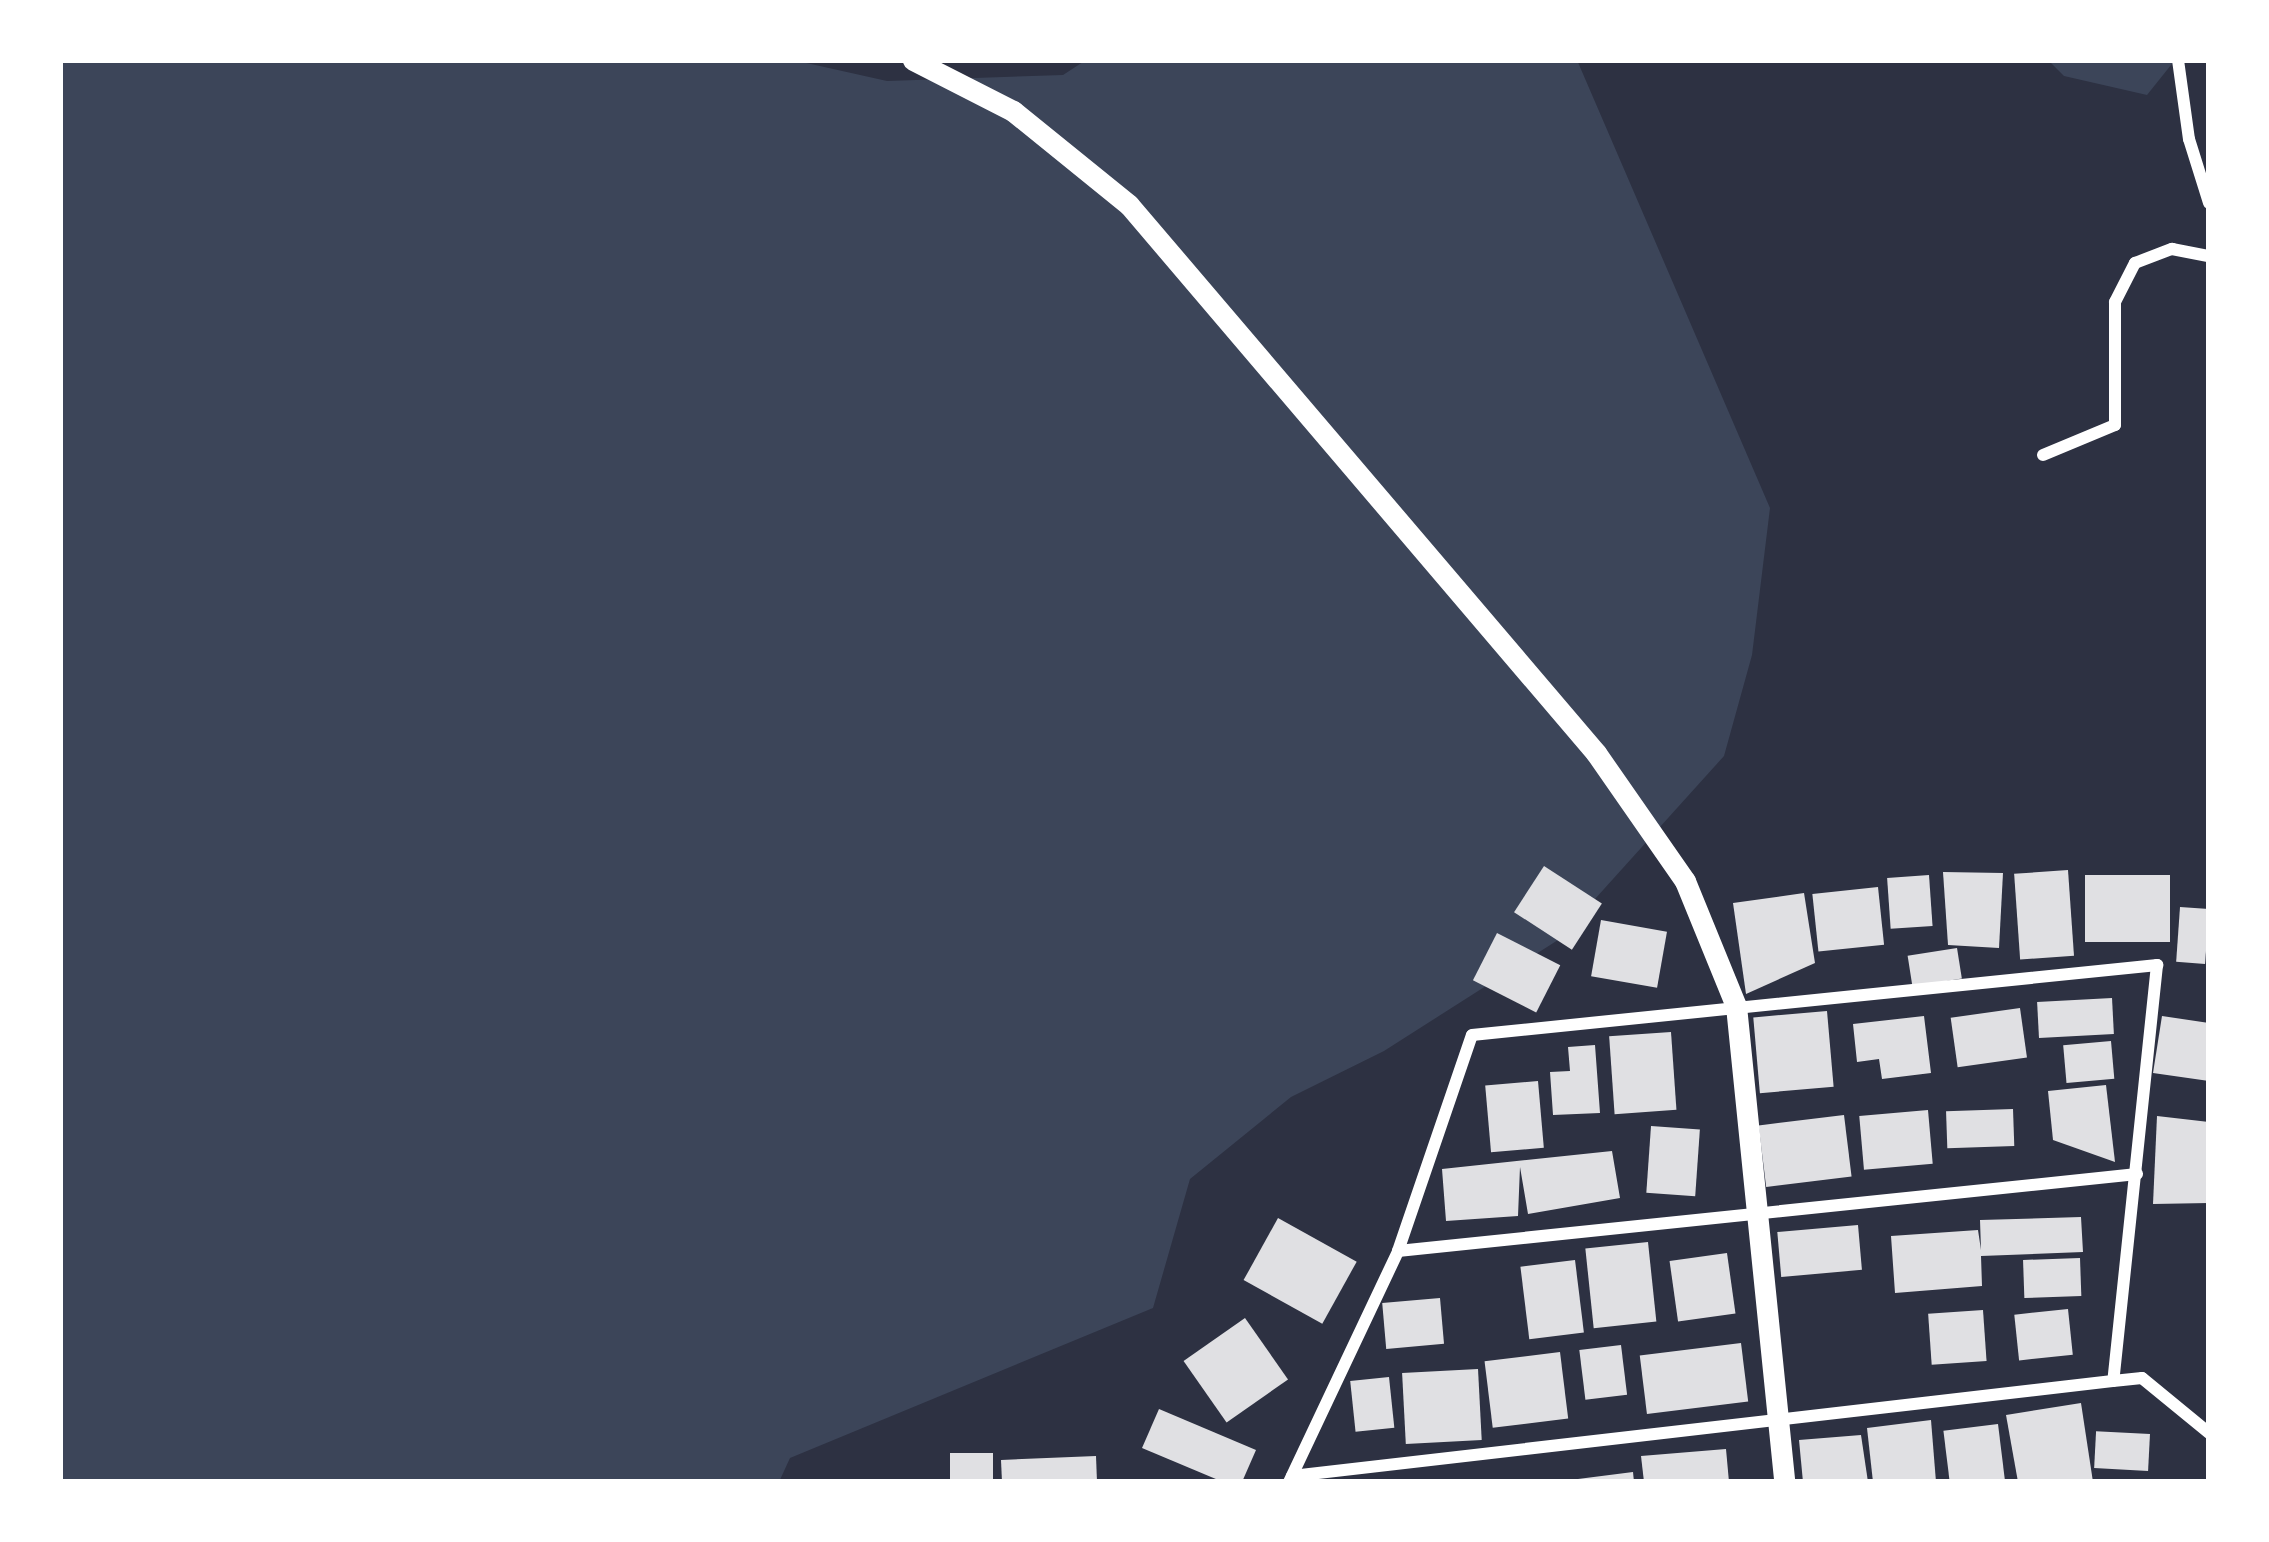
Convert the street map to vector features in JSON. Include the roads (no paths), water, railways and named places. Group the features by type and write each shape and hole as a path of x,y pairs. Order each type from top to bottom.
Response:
{"street":[{"path":"913,60 1013,111 1129,205 1596,753 1685,881 1736,1006 1753,1219 1784,1482"},
{"path":"2179,60 2189,139 2209,202"},
{"path":"2043,455 2115,425 2115,302 2135,263 2172,249 2209,256"},
{"path":"1290,1479 1398,1251 1472,1035 2158,965 2113,1382"},
{"path":"1398,1251 1753,1219 2138,1174"},
{"path":"1290,1479 2142,1378 2209,1433"}]}
